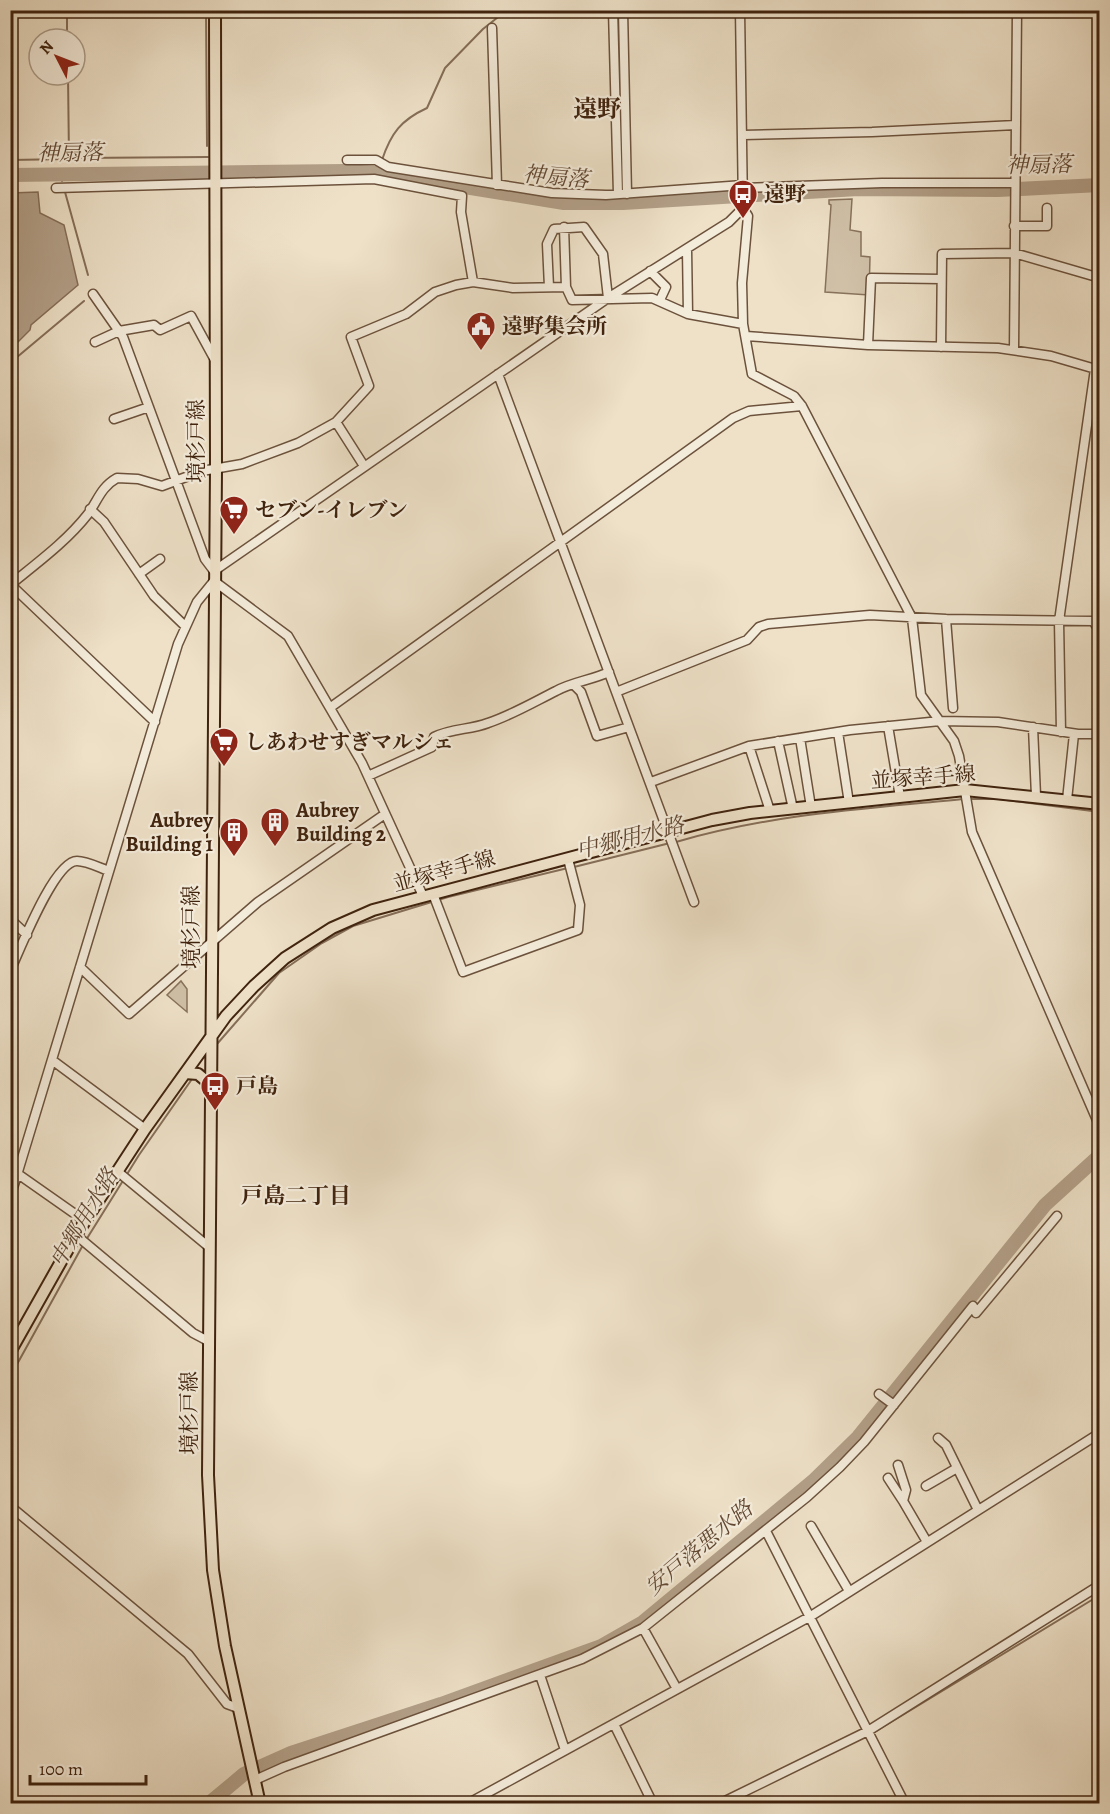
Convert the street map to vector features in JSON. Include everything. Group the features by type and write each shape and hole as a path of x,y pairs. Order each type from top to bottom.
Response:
{"main road":[{"name":"境杉戸線","path":"215,10 216,470 208,1475 213,1570 238,1708 260,1803"},
{"name":"並塚幸手線","path":"10,1352 76,1235 145,1129 210,1037 254,986 301,946 332,928 365,914 428,895 712,820 793,808 965,790 1100,804"},
{"path":"185,1073 198,1074 210,1084"}],"street":[{"path":"613,10 622,194"},
{"path":"622,194 623,10"},
{"path":"740,10 743,186 744,208 748,216 742,283 743,324 752,374 794,396 802,406 912,618 921,695 954,741 972,832 1100,1127"},
{"path":"1014,350 1017,10"},
{"path":"492,28 497,185"},
{"path":"743,135 1016,125"},
{"path":"347,160 376,160 388,167 552,193 622,194 743,186 1015,183"},
{"path":"386,180 388,167"},
{"path":"56,188 386,180 462,196 461,212 473,282"},
{"path":"10,1198 185,626 214,576 364,465 608,298 729,222 744,208"},
{"path":"1014,226 1047,226 1047,208"},
{"path":"564,227 566,287 572,300 644,297 660,300 688,314 743,324"},
{"path":"549,287 547,244 554,229 584,227 601,249 608,298"},
{"path":"687,249 688,314"},
{"path":"941,347 942,254 1014,253 1100,278"},
{"path":"650,271 666,287 660,300"},
{"path":"868,345 871,278 941,279"},
{"path":"155,722 11,585 49,553 90,509 101,491 117,478 138,479 156,487 202,471 242,464 298,443 336,422 369,386 351,337 406,314 435,292 473,282 513,288 566,287"},
{"path":"93,294 119,331 205,559 214,576 288,636 331,706 368,776 385,814 428,895 463,972 578,930 580,905 568,859"},
{"path":"95,342 119,331 136,330 154,325 160,330 191,316 215,360"},
{"path":"132,319 136,330"},
{"path":"746,336 868,345 1014,350 1051,356 1097,370 1059,621 1061,732"},
{"path":"498,374 694,902"},
{"path":"331,706 733,418 749,411 802,406"},
{"path":"114,419 149,407"},
{"path":"336,422 364,465"},
{"path":"90,509 104,522 154,596 185,626"},
{"path":"139,574 160,560"},
{"path":"616,692 747,640 759,627 768,624 870,615 946,619 1093,621 1100,631"},
{"path":"946,619 953,708"},
{"path":"368,776 432,747 434,737 444,732 471,729 491,723 574,685 609,672"},
{"path":"574,685 581,692 597,736 629,727"},
{"path":"651,782 749,746 888,726 940,721 998,722 1074,734 1100,734"},
{"path":"888,726 900,797"},
{"path":"1033,727 1036,796"},
{"path":"838,732 849,803"},
{"path":"1067,800 1074,734"},
{"path":"800,738 811,807"},
{"path":"778,741 793,808"},
{"path":"749,746 770,811"},
{"path":"80,967 129,1014 258,902 385,814"},
{"path":"10,971 55,878 67,864 77,861 109,871"},
{"path":"10,919 27,935"},
{"path":"52,1060 145,1129"},
{"path":"117,1171 209,1247"},
{"path":"18,1174 85,1221"},
{"path":"254,1779 582,1659 643,1628 766,1530 840,1467 894,1405 973,1306 976,1313 1057,1216"},
{"path":"76,1235 193,1333 208,1341"},
{"path":"879,1394 894,1405"},
{"path":"466,1803 811,1616 1100,1433"},
{"path":"938,1438 946,1445 978,1510"},
{"path":"898,1466 906,1490 903,1501"},
{"path":"926,1486 957,1468"},
{"path":"888,1478 927,1542"},
{"path":"10,1506 188,1654 227,1704 238,1708"},
{"path":"812,1526 849,1591"},
{"path":"766,1530 905,1803"},
{"path":"719,1803 868,1731 1100,1585"},
{"path":"643,1628 677,1689"},
{"path":"540,1675 565,1750"},
{"path":"614,1724 654,1803"}],"shaded area":[{"path":"38,192 40,213 64,225 78,285 31,325 30,330 11,349 11,193"},
{"path":"852,199 850,230 861,232 861,256 870,257 869,295 825,292 831,205 829,200"},
{"path":"181,981 187,989 187,1012 167,995"}],"waterway":[{"path":"67,10 67,27"},
{"path":"206,10 207,146"},
{"path":"382,160 398,128 410,117 427,108 445,68 483,29 507,10"},
{"path":"10,160 69,159 68,87"},
{"path":"77,158 208,157"},
{"path":"378,173 380,165"},
{"name":"神扇落","path":"10,175 344,171 378,173 564,203 623,203 858,189 998,190 1100,185"},
{"name":"神扇落","path":"62,181 63,176"},
{"path":"65,192 88,275"},
{"path":"10,363 84,301"},
{"name":"中郷用水路","path":"676,842 783,819 963,799"},
{"name":"中郷用水路","path":"969,799 999,799 1100,812"},
{"name":"中郷用水路","path":"574,867 670,843"},
{"name":"中郷用水路","path":"217,1044 279,973 322,943 353,926 448,897 568,868"},
{"name":"中郷用水路","path":"86,1240 139,1155 192,1079"},
{"name":"安戸落悪水路","path":"208,1804 244,1774 291,1753 441,1704 601,1646 643,1622 813,1481 858,1437 1045,1205 1100,1155"},
{"name":"中郷用水路","path":"10,1377 83,1245"},
{"path":"873,1733 1100,1595"}],"place":[{"name":"遠野","path":"743,220"},
{"name":"遠野集会所","path":"481,352"},
{"name":"セブン-イレブン","path":"234,536"},
{"name":"しあわせすぎマルシェ","path":"224,768"},
{"name":"Aubrey Building 2","path":"275,848"},
{"name":"Aubrey Building 1","path":"234,858"},
{"name":"戸島","path":"215,1112"}],"district":[{"name":"遠野","path":"597,109"},
{"name":"戸島二丁目","path":"296,1196"}]}
